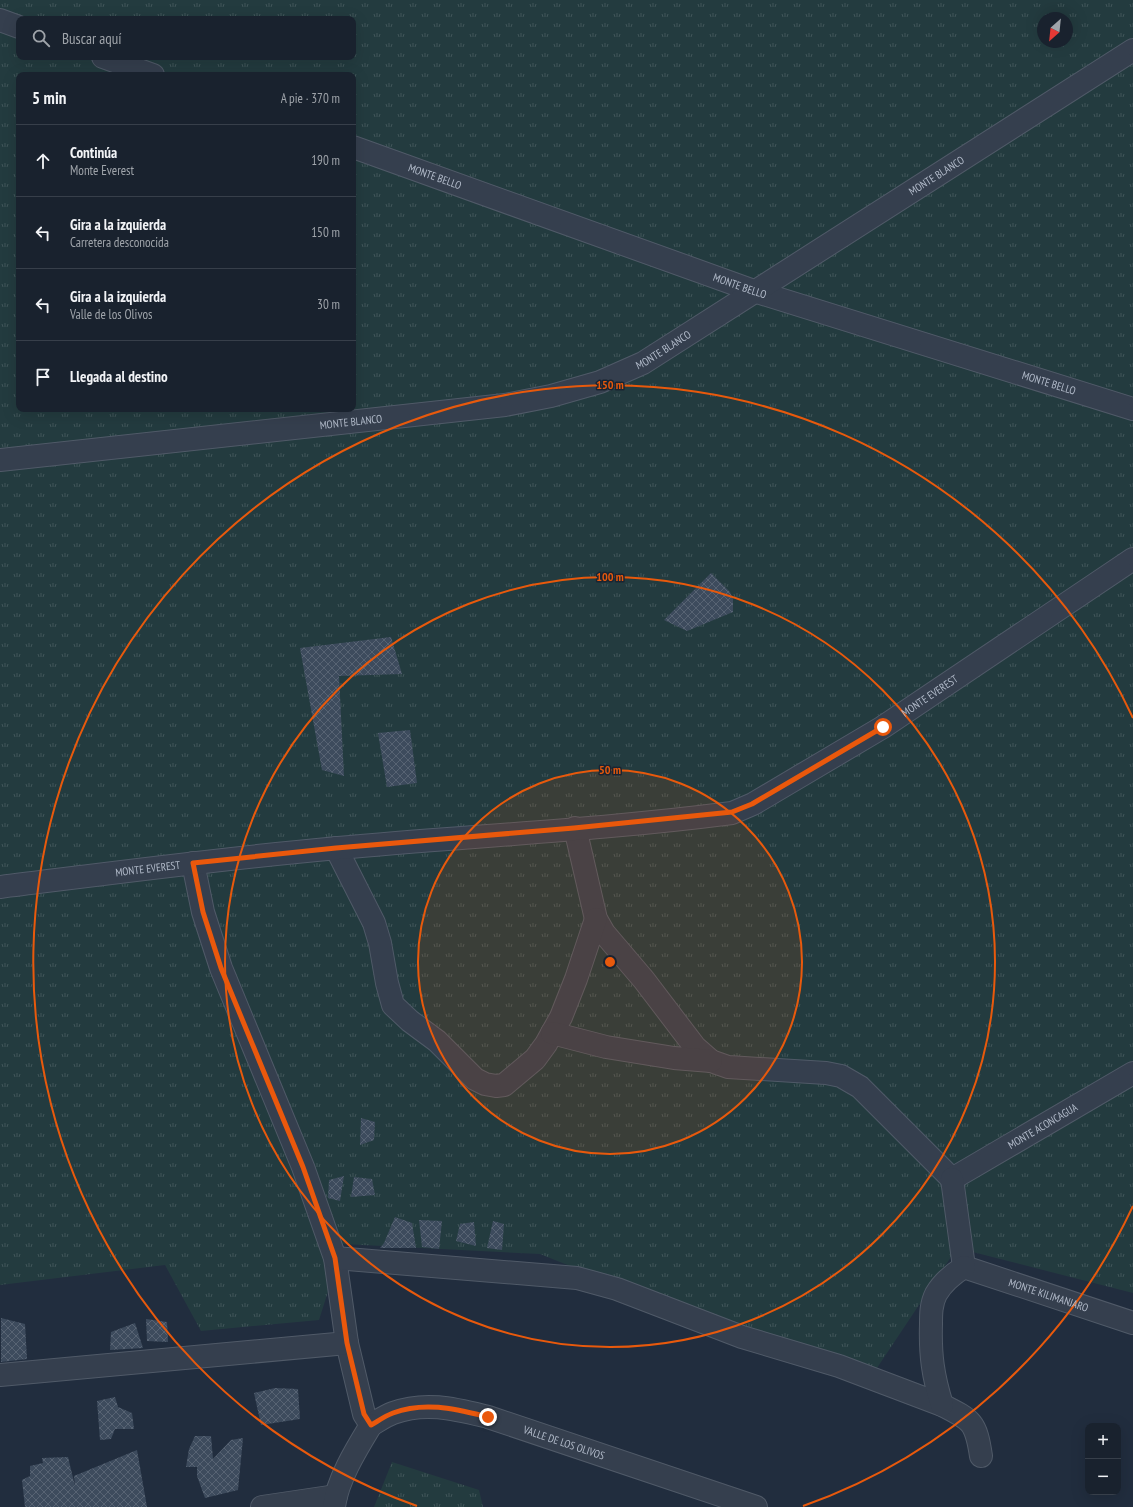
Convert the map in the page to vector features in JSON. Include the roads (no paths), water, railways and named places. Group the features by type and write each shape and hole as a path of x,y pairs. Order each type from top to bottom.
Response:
{"street":[{"path":"0,20 16,26"},
{"name":"MONTE BLANCO","path":"0,460 505,405 551,396 600,382 643,363 1133,50"},
{"path":"111,60 145,72"},
{"name":"MONTE BELLO","path":"356,148 754,291 1133,409"},
{"name":"MONTE EVEREST","path":"0,887 193,863 336,848 574,828 732,812 752,804 883,727 1133,559"},
{"path":"574,828 596,919 604,933 644,980 694,1047 711,1061"},
{"path":"336,848 374,923 380,943 387,983 393,1005 410,1021 437,1041 475,1079 485,1084 496,1086 504,1085 536,1059 561,1017 596,919"},
{"path":"193,863 203,912 221,968 303,1167 335,1258 347,1343 364,1414 371,1425 356,1450 335,1502 262,1507"},
{"path":"552,1033 606,1047 674,1058 711,1061 728,1067 826,1073 841,1076 860,1087 952,1179 964,1267 950,1276 936,1295 932,1307 930,1338 932,1366 935,1384 942,1405"},
{"name":"MONTE ACONCAGUA","path":"952,1179 1133,1073"},
{"path":"335,1258 576,1278 617,1290 742,1337 839,1366 942,1405 970,1422 978,1435 981,1456"},
{"name":"MONTE KILIMANJARO","path":"964,1267 1133,1323"},
{"path":"0,1375 347,1343"},
{"name":"VALLE DE LOS OLIVOS","path":"371,1425 392,1413 413,1408 444,1407 488,1417 756,1507"}]}
